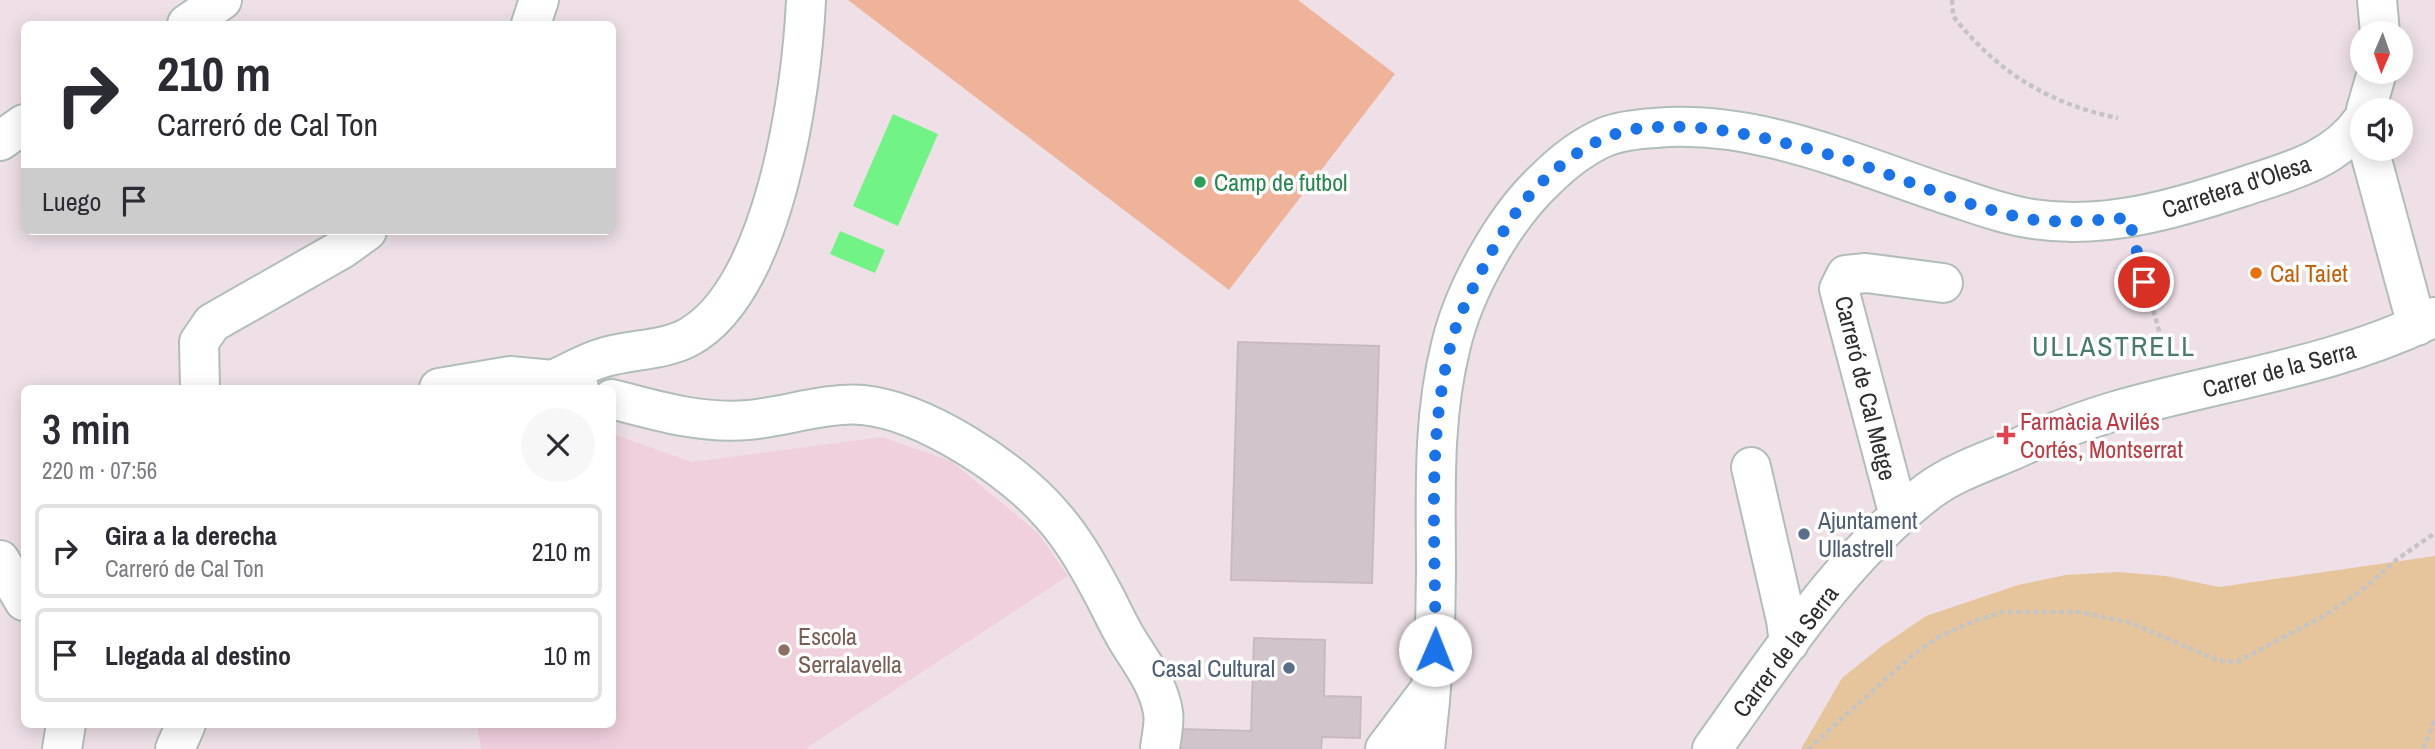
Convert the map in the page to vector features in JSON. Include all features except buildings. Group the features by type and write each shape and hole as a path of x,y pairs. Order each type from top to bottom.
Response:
{"street":[{"path":"191,21 222,0"},
{"path":"532,21 540,0"},
{"path":"457,385 510,376 567,384 601,358 688,338 722,306 744,275 761,240 779,181 795,88 806,0"},
{"path":"2377,0 2380,21"},
{"path":"0,141 21,126"},
{"name":"Carretera d'Olesa","path":"1425,749 1435,616 1434,472 1440,407 1451,344 1467,300 1520,206 1560,165 1584,148 1607,136 1633,130 1696,126 1740,132 1820,152 1992,210 2049,221 2129,218 2178,208 2320,159 2340,147 2350,137"},
{"path":"2373,161 2426,321"},
{"path":"200,385 199,342 212,323 342,249 361,235"},
{"name":"Carreró de Cal Metge","path":"1899,516 1839,289 1846,275 1866,273 1943,283"},
{"name":"Carrer de la Serra","path":"1712,749 1815,607 1899,516 1933,489 2060,429 2117,411 2319,360 2426,321"},
{"path":"616,399 663,412 708,420 749,420 793,412 862,405 913,416 961,442 1017,483 1051,513 1082,554 1127,639 1150,675 1164,713 1160,749"},
{"path":"1751,467 1789,643"},
{"path":"0,560 21,596"},
{"path":"1385,749 1431,688"},
{"path":"62,749 65,728"},
{"path":"175,749 184,728"}],"path":[{"path":"1952,0 1952,16 1968,36 2004,68 2034,89 2083,111 2118,118"},
{"path":"2129,218 2150,303 2178,397"},
{"path":"1808,749 1915,653 1940,636 1973,621 2003,612 2080,612 2131,623 2219,661 2237,662 2327,614 2435,533"},
{"path":"2424,749 2435,720"}],"shaded area":[{"name":"Camp de futbol","path":"848,0 1298,0 1395,74 1229,290"},
{"path":"893,114 938,134 898,226 853,206"},
{"path":"840,231 885,250 875,273 830,254"},
{"name":"Escola Serralavella","path":"616,435 692,462 882,437 951,461 1037,532 1068,576 805,749 481,749 478,728 616,728"},
{"path":"2435,556 2435,749 1801,749 1842,678 1882,646 1926,616 2018,585 2066,575 2118,572 2166,576 2219,587"}],"place":[{"name":"Camp de futbol","path":"1200,182"},
{"name":"Cal Taiet","path":"2256,273"},
{"name":"Farmàcia Avilés Cortés, Montserrat","path":"2006,435"},
{"name":"Ajuntament Ullastrell","path":"1804,534"},
{"name":"Escola Serralavella","path":"784,650"},
{"name":"Casal Cultural","path":"1289,668"}],"district":[{"name":"ULLASTRELL","path":"2114,346"}],"route":[{"path":"1435,650 1434,472 1440,407 1451,344 1467,300 1520,206 1560,165 1607,136 1633,130 1696,126 1740,132 1820,152 1992,210 2029,219 2049,221 2129,218 2144,282"}]}
